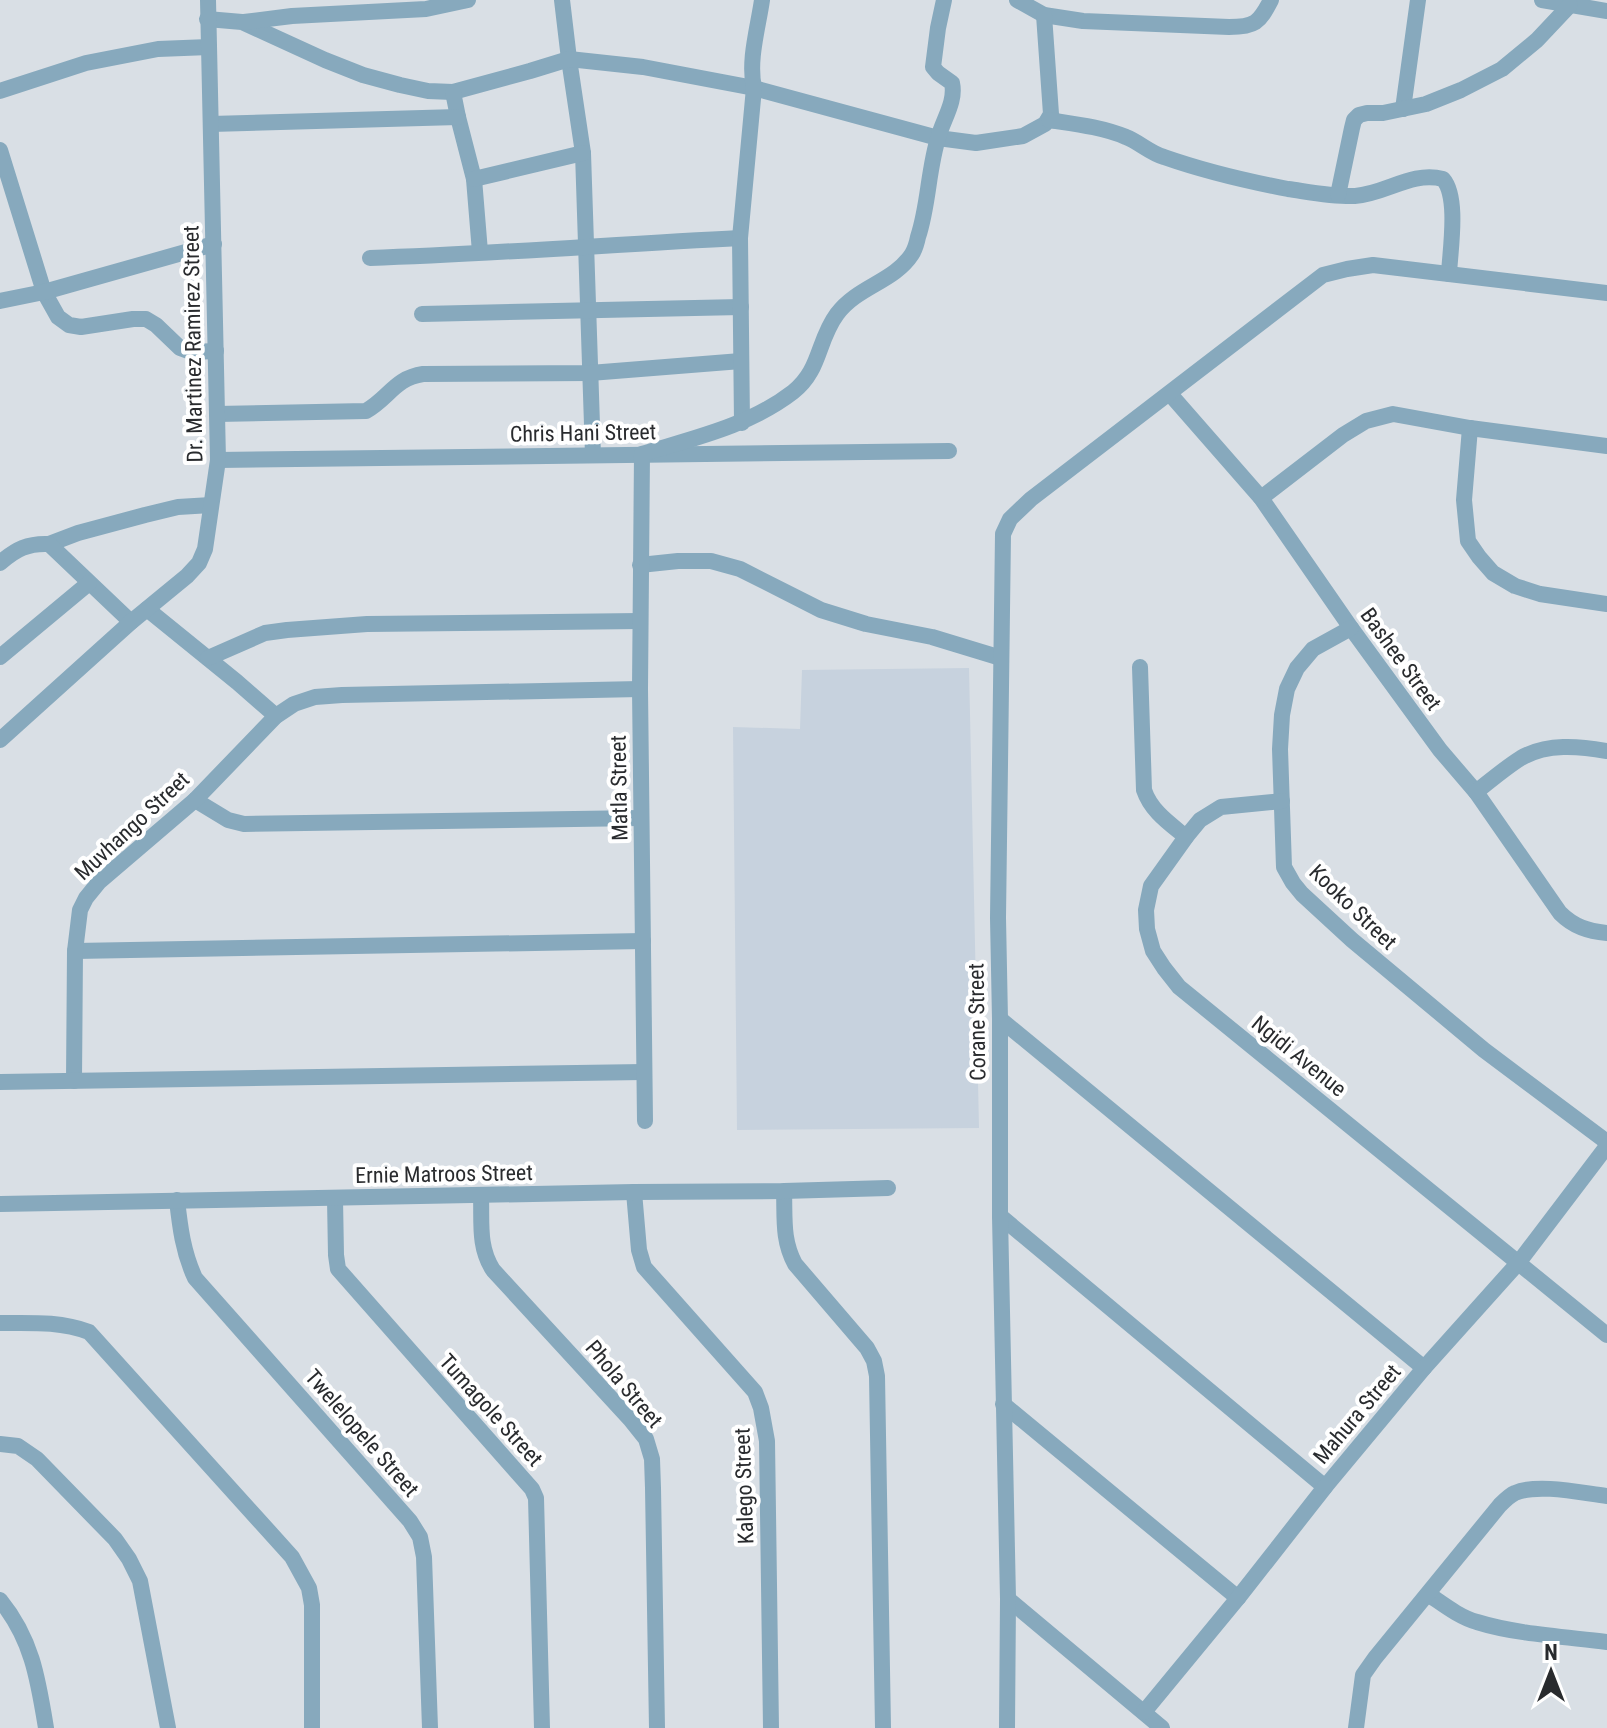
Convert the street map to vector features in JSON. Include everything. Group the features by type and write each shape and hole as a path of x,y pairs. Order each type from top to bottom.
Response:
{"street":[{"name":"Dr. Martinez Ramirez Street","path":"0,740 187,576 199,563 205,549 218,460 208,0"},
{"path":"207,19 242,22 292,16 426,9 468,0"},
{"path":"562,0 583,153 593,455"},
{"path":"742,423 740,238 754,88 752,63 762,0"},
{"path":"642,454 742,423 792,393 809,378 827,331 838,313 860,291 897,272 913,252 921,227 938,138 954,90 952,83 933,67 944,0"},
{"path":"1017,0 1083,21 1245,27 1256,23 1271,0"},
{"path":"1403,109 1418,0"},
{"path":"1542,0 1607,11"},
{"path":"1338,195 1354,120 1359,115 1426,104 1502,69 1537,40 1570,5"},
{"path":"242,22 363,75 428,91 453,92 569,59 643,67 754,88 938,138 976,143 1023,136 1049,120 1051,114 1037,8"},
{"path":"0,91 86,63 158,49 209,47"},
{"path":"453,92 474,179 480,252"},
{"path":"211,124 458,117"},
{"path":"1049,120 1108,130 1129,138 1158,156 1199,169 1289,189 1356,196 1410,180 1432,176 1443,179 1450,191 1452,208 1449,274"},
{"path":"0,150 44,292 58,317 69,325 81,327 146,319 180,348 191,352 216,351"},
{"path":"474,179 583,153"},
{"path":"370,258 740,238"},
{"path":"0,301 44,292 214,244"},
{"name":"Corane Street","path":"1007,1728 1008,1599 998,918 1003,534 1010,519 1043,490 1323,275 1373,265 1607,293"},
{"path":"422,314 741,307"},
{"path":"217,414 366,411 406,378 423,374 590,373 741,361"},
{"name":"Bashee Street","path":"1170,394 1261,498 1351,628 1440,750 1476,792 1560,913 1577,927 1607,933"},
{"path":"1261,498 1343,435 1366,421 1393,414 1470,428 1607,446"},
{"path":"1470,428 1464,500 1468,541 1479,557 1493,573 1515,586 1540,594 1607,604"},
{"name":"Chris Hani Street","path":"218,460 949,451"},
{"name":"Matla Street","path":"642,454 640,689 645,1121"},
{"path":"2,560 19,548 36,543 49,544 78,533 178,507 211,505"},
{"path":"49,544 131,622"},
{"path":"640,565 711,561 740,569 821,610 866,624 932,637 1001,658"},
{"path":"0,657 89,583"},
{"path":"147,609 276,716"},
{"path":"208,658 265,633 287,630 367,624 640,621"},
{"name":"Kooko Street","path":"1351,628 1313,649 1297,668 1287,689 1280,749 1284,867 1302,894 1352,940 1484,1050 1607,1144"},
{"path":"1140,667 1144,790 1153,808 1186,837"},
{"name":"Muvhango Street","path":"74,1081 75,951 80,910 86,898 99,882 195,800 276,716 294,704 315,697 640,689"},
{"path":"1476,792 1536,751 1556,747 1607,751"},
{"path":"195,800 228,820 244,824 641,818"},
{"name":"Ngidi Avenue","path":"1282,801 1221,807 1200,820 1151,886 1146,910 1153,951 1179,987 1607,1335"},
{"path":"75,951 643,941"},
{"path":"1000,1019 1424,1368"},
{"path":"0,1082 644,1072"},
{"name":"Mahura Street","path":"1144,1712 1424,1368 1519,1262 1607,1144"},
{"name":"Ernie Matroos Street","path":"0,1204 888,1188"},
{"path":"784,1191 785,1242 795,1264 867,1348 877,1376 883,1728"},
{"name":"Kalego Street","path":"634,1192 639,1250 644,1267 755,1392 761,1408 767,1441 771,1728"},
{"name":"Phola Street","path":"481,1196 482,1243 493,1270 646,1439 652,1459 657,1728"},
{"name":"Tumagole Street","path":"335,1199 338,1269 532,1489 536,1498 542,1728"},
{"name":"Twelelopele Street","path":"177,1200 183,1244 195,1278 410,1521 420,1537 424,1557 430,1728"},
{"path":"1000,1216 1325,1487"},
{"path":"0,1323 47,1322 73,1325 89,1332 292,1557 309,1588 312,1605 312,1728"},
{"path":"1003,1404 1238,1598"},
{"path":"0,1444 18,1446 37,1459 115,1539 129,1559 140,1581 168,1728"},
{"path":"1356,1728 1363,1675 1500,1505 1515,1493 1529,1490 1607,1496"},
{"path":"1428,1594 1461,1616 1477,1622 1607,1642"},
{"path":"1008,1599 1162,1728"},
{"path":"0,1600 14,1616 28,1645 46,1728"}],"shaded area":[{"path":"969,668 979,1128 737,1130 733,727 800,729 802,670"}]}
